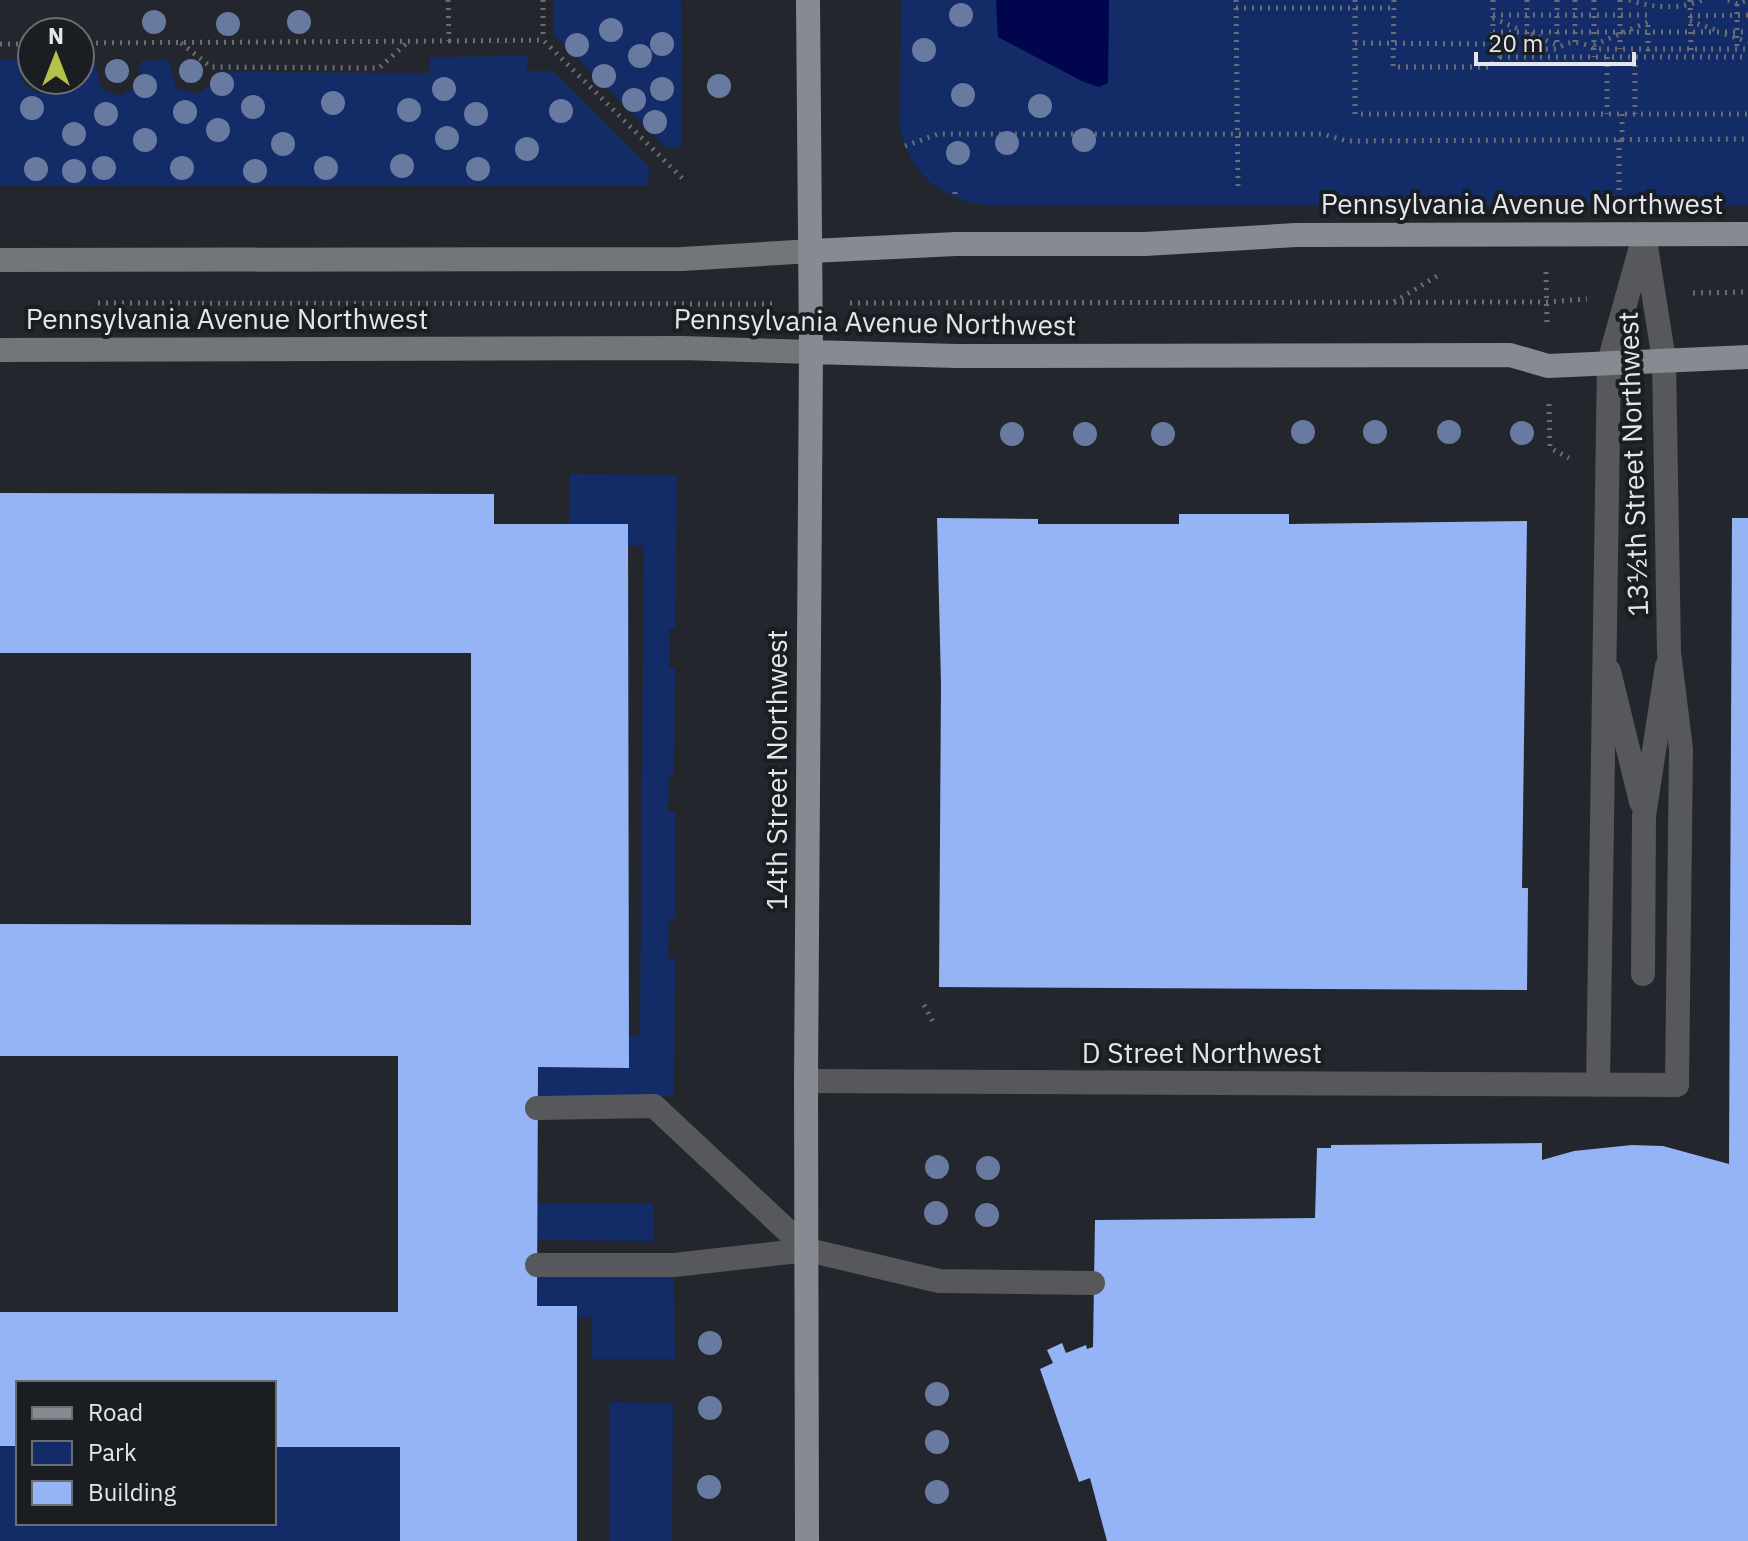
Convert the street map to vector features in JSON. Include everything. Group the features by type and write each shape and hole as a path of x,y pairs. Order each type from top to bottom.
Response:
{"main road":[{"name":"14th Street Northwest","path":"807,1541 806,1081 811,352 808,0"},
{"name":"Pennsylvania Avenue Northwest","path":"0,260 682,259 956,244 1145,244 1296,235 1748,234"},
{"name":"Pennsylvania Avenue Northwest","path":"0,350 681,348 1004,356 1510,355 1548,366 1748,357"}],"street":[{"name":"13½th Street Northwest","path":"1644,234 1657,296 1664,360 1669,652 1681,749 1677,1085 1598,1085 1609,362 1644,234"},
{"path":"1643,974 1644,816 1669,652"},
{"path":"1605,657 1644,816"},
{"name":"D Street Northwest","path":"806,1081 1598,1085"},
{"path":"537,1108 654,1106 808,1250"},
{"path":"537,1265 674,1265 808,1250 939,1281 1093,1283"}],"path":[{"path":"448,0 449,41"},
{"path":"543,0 543,40 684,180"},
{"path":"1236,0 1238,192"},
{"path":"1355,0 1355,114 1748,114"},
{"path":"1394,0 1393,67 1489,67 1500,57 1748,57"},
{"path":"1493,0 1493,44"},
{"path":"1527,0 1527,49"},
{"path":"1557,0 1557,47"},
{"path":"1575,0 1575,42"},
{"path":"1594,0 1594,57"},
{"path":"1620,0 1620,49"},
{"path":"1629,0 1648,3 1702,0"},
{"path":"1728,0 1737,4 1747,0"},
{"path":"1647,57 1648,3"},
{"path":"1690,3 1691,57"},
{"path":"1737,4 1737,57"},
{"path":"1236,8 1394,8"},
{"path":"1493,16 1620,15 1648,19"},
{"path":"1690,19 1748,15"},
{"path":"1493,16 1557,47"},
{"path":"1594,47 1648,19"},
{"path":"1690,19 1721,32"},
{"path":"1493,32 1721,32 1737,35 1748,42"},
{"path":"1737,35 1748,32"},
{"path":"96,43 543,40"},
{"path":"180,42 211,67 379,68 410,41"},
{"path":"1355,43 1493,44 1500,48 1527,49 1575,42 1620,49 1748,49"},
{"path":"1500,48 1500,57"},
{"path":"1607,57 1607,114"},
{"path":"1635,57 1635,114"},
{"path":"1619,192 1622,114"},
{"path":"905,146 938,134 1323,134 1347,141 1748,139"},
{"path":"955,192 955,200"},
{"path":"1545,236 1550,448"},
{"path":"1720,291 1748,292"},
{"path":"95,303 1546,302"},
{"path":"924,1005 933,1022"}],"green space":[{"path":"554,0 681,0 682,148 666,148 554,34"},
{"path":"901,0 1748,0 1748,205 984,205 968,202 940,190 929,181 911,159 905,145 900,129"},
{"path":"528,56 527,71 553,71 649,167 648,186 0,186 0,60 16,60 16,96 96,96 96,65 101,88 120,96 138,86 141,61 169,60 176,88 196,94 213,84 216,72 429,73 430,57"},
{"path":"570,474 677,475 675,628 669,629 669,667 675,668 674,774 669,775 668,811 675,812 675,918 669,919 668,958 675,958 674,1096 538,1095 538,1067 628,1068 629,1036 640,1036 644,545 628,545 628,524 569,524"},
{"path":"537,1204 653,1204 653,1241 537,1240"},
{"path":"537,1276 674,1276 675,1359 592,1359 592,1317 577,1317 577,1306 537,1306"},
{"path":"609,1402 673,1403 672,1541 609,1541"},
{"path":"0,1446 16,1446 16,1525 276,1525 276,1447 400,1447 400,1541 0,1541"}],"shaded area":[{"path":"996,0 1109,0 1108,83 1099,87 1084,82 998,37"}],"building":[{"path":"0,493 494,494 494,524 628,524 629,1068 538,1067 537,1306 577,1306 577,1541 400,1541 400,1447 276,1447 276,1381 16,1381 16,1446 0,1446 0,1312 398,1312 398,1056 0,1056 0,924 471,925 471,653 0,653"},
{"path":"1179,514 1289,514 1289,524 1527,521 1522,888 1528,888 1527,990 939,987 941,684 937,518 1038,519 1038,524 1179,524"},
{"path":"1732,518 1748,518 1748,1541 1107,1541 1090,1478 1079,1482 1040,1369 1053,1363 1047,1350 1062,1343 1066,1353 1086,1345 1087,1349 1093,1347 1095,1220 1315,1218 1317,1148 1331,1148 1331,1145 1542,1143 1542,1160 1574,1151 1632,1145 1663,1146 1729,1164"}]}
